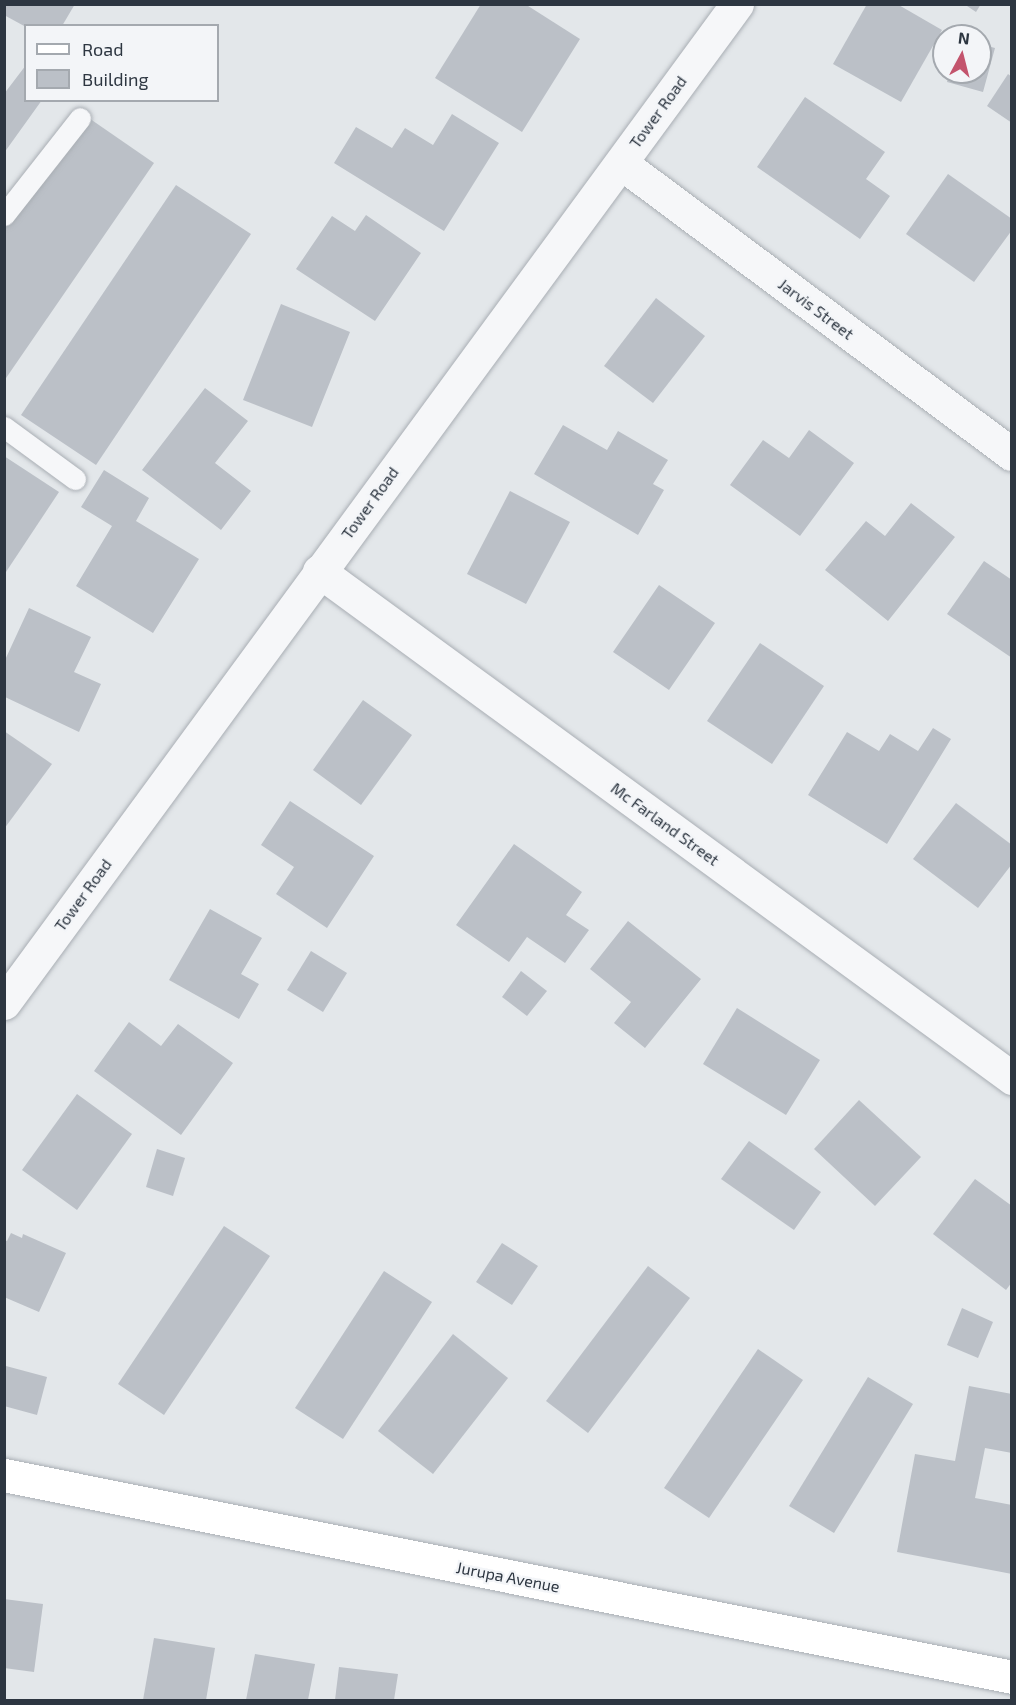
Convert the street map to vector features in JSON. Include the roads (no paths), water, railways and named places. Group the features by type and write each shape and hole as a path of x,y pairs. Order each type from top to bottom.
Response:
{"main road":[{"name":"Jurupa Avenue","path":"4,1475 1011,1677"}],"street":[{"name":"Tower Road","path":"4,1003 737,4"},
{"name":"Jarvis Street","path":"621,163 1011,454"},
{"name":"Mc Farland Street","path":"319,571 1011,1078"}],"lane":[{"path":"4,215 80,118"},
{"path":"4,427 75,479"}]}
